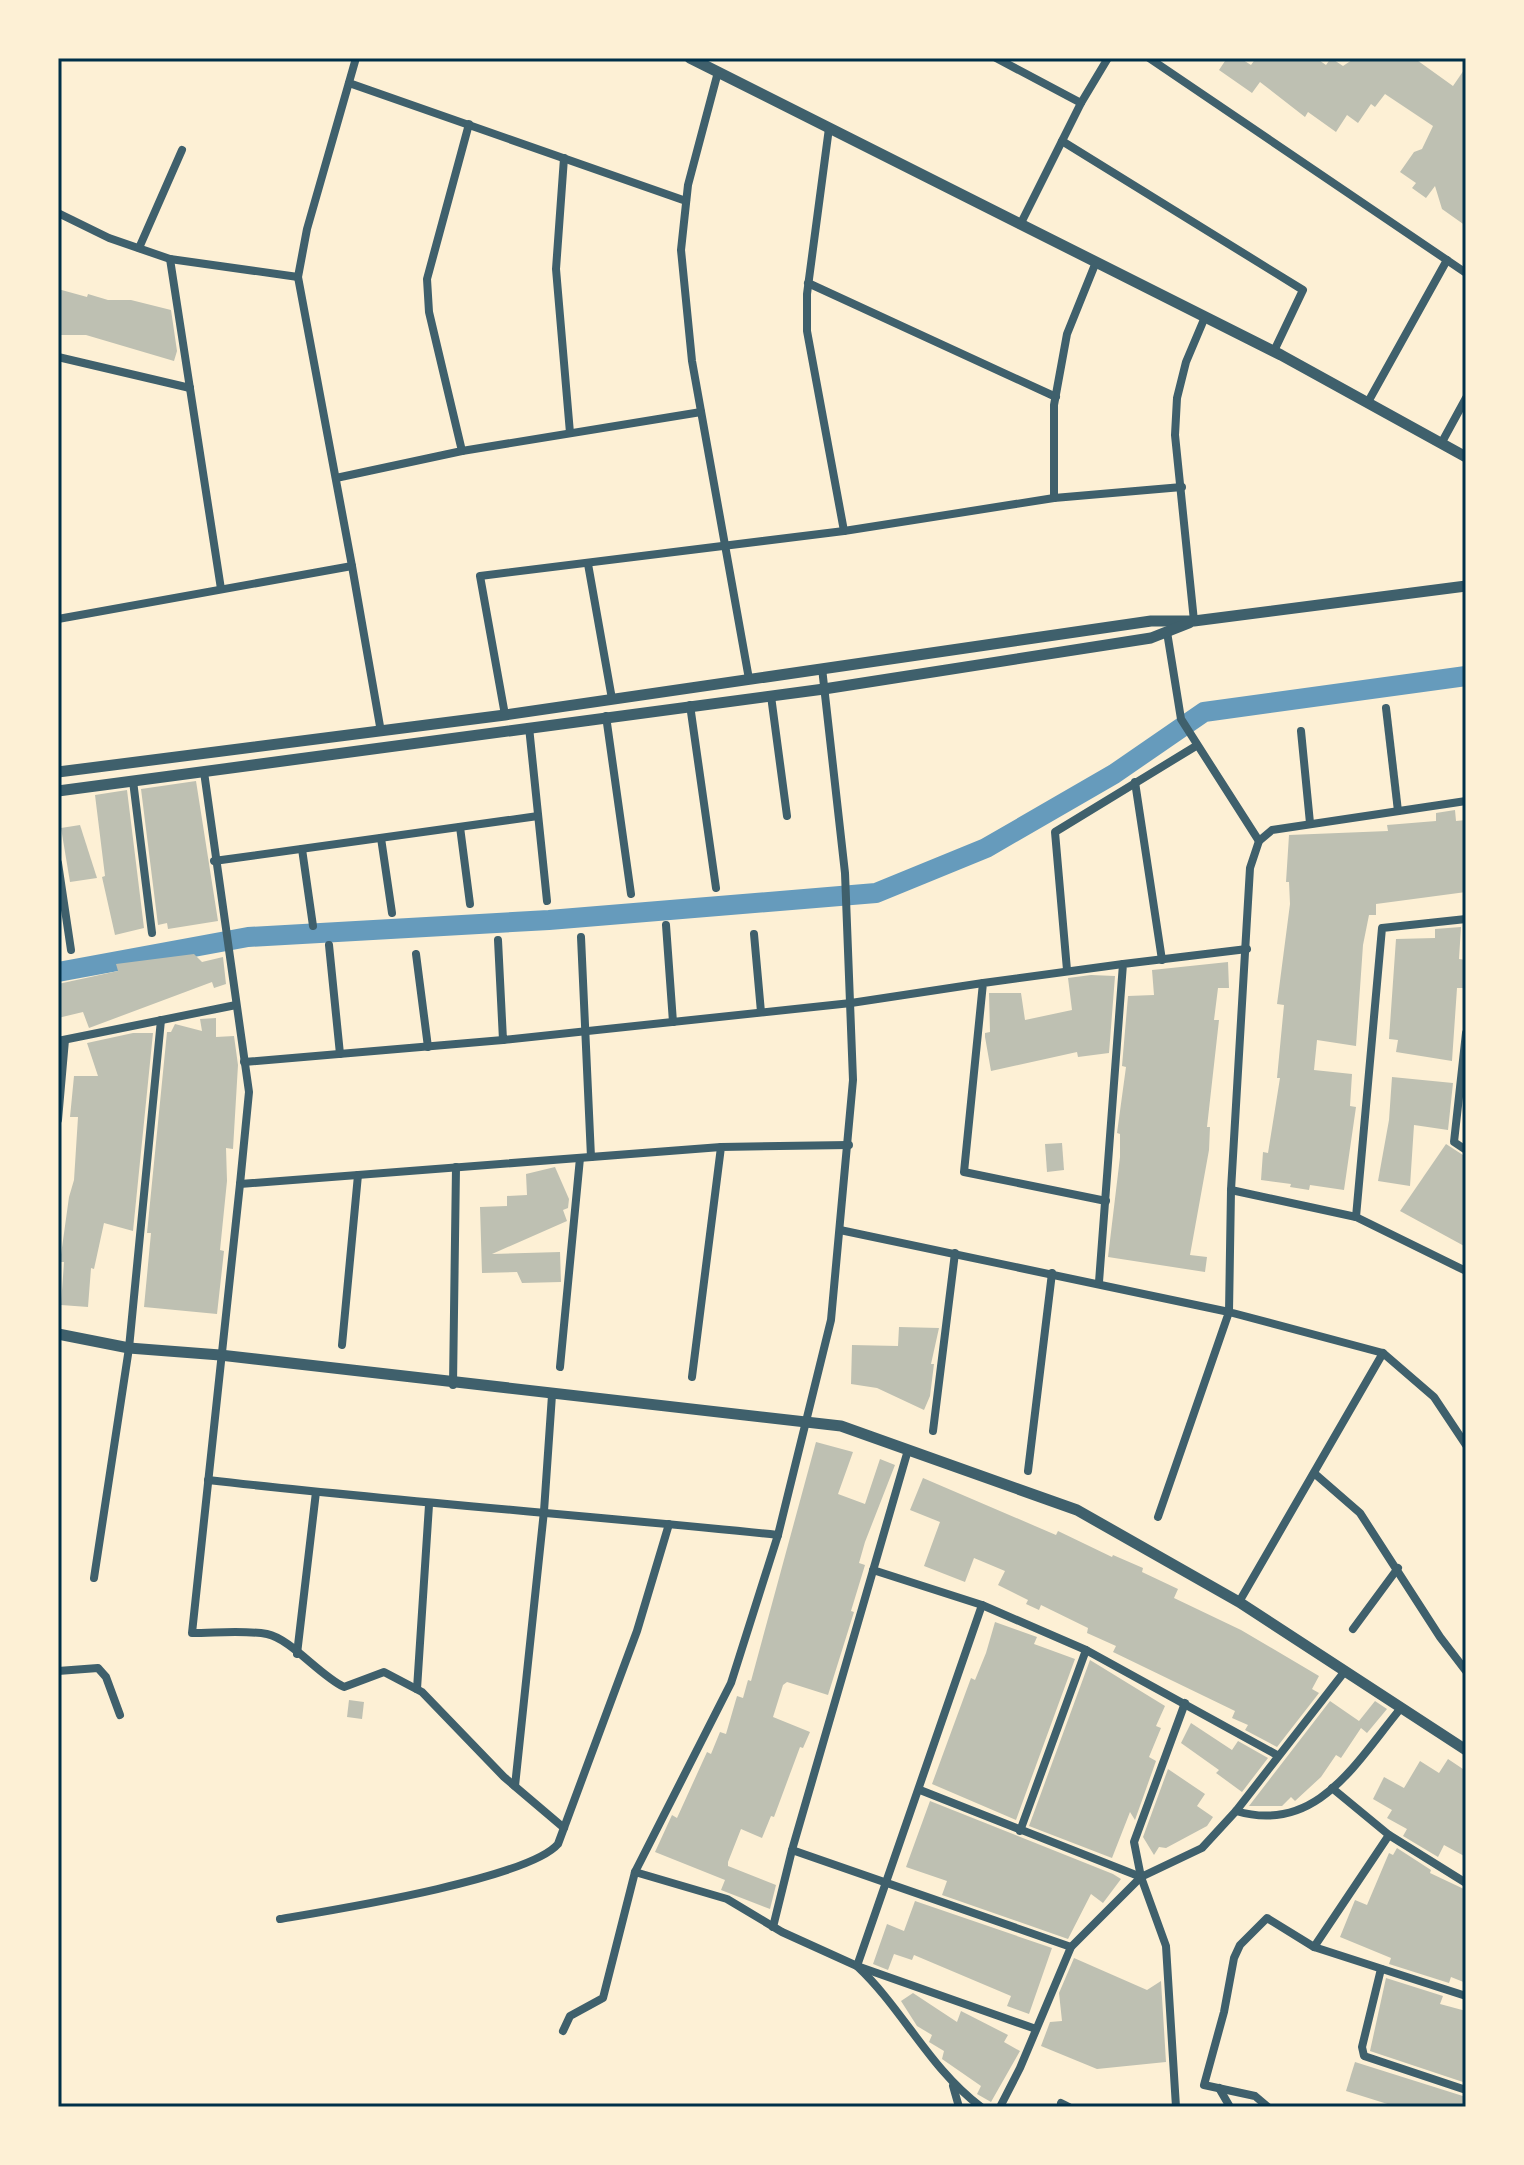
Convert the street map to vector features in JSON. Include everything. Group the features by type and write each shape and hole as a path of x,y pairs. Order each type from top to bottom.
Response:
{"street":[{"path":"356,58 307,229 298,277 381,732"},
{"path":"690,58 1274,351 1466,457"},
{"path":"996,58 1081,103"},
{"path":"1020,225 1081,103 1108,58"},
{"path":"1149,58 1466,273"},
{"path":"718,72 686,201 681,250 692,361 749,679"},
{"path":"349,83 686,201"},
{"path":"462,451 429,312 427,279 469,124"},
{"path":"829,128 808,283 807,331 844,531"},
{"path":"1062,141 1303,290 1274,351"},
{"path":"139,248 182,150"},
{"path":"564,158 556,269 570,433"},
{"path":"58,213 170,259 298,277"},
{"path":"170,259 221,589"},
{"path":"1368,402 1447,260"},
{"path":"1054,498 1056,397 1067,334 1096,262"},
{"path":"808,283 1056,397"},
{"path":"1194,621 1175,435 1177,398 1186,362 1205,317"},
{"path":"58,357 190,388"},
{"path":"1442,442 1466,398"},
{"path":"336,478 462,451 701,412"},
{"path":"505,715 480,576 844,531 1054,498 1182,487"},
{"path":"588,564 612,699"},
{"path":"58,619 352,566"},
{"path":"58,772 505,715 1151,621 1194,621 1466,586"},
{"path":"58,791 824,689 1151,638 1194,621"},
{"path":"1167,632 1181,719 1193,743 1259,841"},
{"path":"563,2031 570,2016 603,1998 635,1872 731,1683 778,1535 831,1320 853,1080 845,873 822,668"},
{"path":"771,696 787,816"},
{"path":"690,705 716,888"},
{"path":"1386,708 1398,811"},
{"path":"606,716 631,894"},
{"path":"529,727 547,901"},
{"path":"1301,731 1310,823"},
{"path":"1067,970 1055,832 1193,743"},
{"path":"204,772 214,861 249,1092 192,1633 269,1634 323,1677 344,1687 384,1672 417,1689 515,1786 564,1828"},
{"path":"133,781 152,933"},
{"path":"1135,782 1162,960"},
{"path":"1158,1517 1229,1312 1231,1190 1250,868 1259,841 1272,830 1466,801"},
{"path":"214,861 538,816"},
{"path":"460,827 470,904"},
{"path":"381,838 392,913"},
{"path":"302,849 313,926"},
{"path":"58,863 71,950"},
{"path":"1356,1217 1382,928 1466,919"},
{"path":"666,925 673,1022"},
{"path":"754,934 761,1012"},
{"path":"581,937 588,1031 591,1157"},
{"path":"498,940 503,1040"},
{"path":"329,945 340,1054"},
{"path":"244,1062 503,1040 851,1003 1067,970 1247,949"},
{"path":"416,954 428,1047"},
{"path":"1099,1282 1123,964"},
{"path":"983,983 964,1172 1106,1201"},
{"path":"58,1120 62,1040 236,1005"},
{"path":"94,1578 129,1348 161,1020"},
{"path":"1466,1033 1454,1142 1466,1150"},
{"path":"240,1184 721,1147 849,1145"},
{"path":"692,1377 721,1147"},
{"path":"560,1367 580,1158"},
{"path":"453,1385 456,1167"},
{"path":"342,1345 358,1175"},
{"path":"1231,1190 1356,1217 1466,1271"},
{"path":"840,1230 1099,1282 1229,1312 1383,1353 1434,1397 1466,1445"},
{"path":"933,1431 955,1253"},
{"path":"1028,1471 1052,1273"},
{"path":"58,1334 129,1348 220,1355 453,1385 808,1417 841,1426 1077,1510 1239,1602 1466,1750"},
{"path":"1239,1602 1383,1353"},
{"path":"515,1786 544,1511 552,1395"},
{"path":"773,1927 792,1850 908,1450"},
{"path":"1314,1473 1360,1513 1440,1637 1466,1671"},
{"path":"208,1480 429,1505 544,1511 778,1535"},
{"path":"297,1654 316,1492"},
{"path":"417,1689 429,1505"},
{"path":"280,1919 386,1900 522,1865 550,1853 564,1828 637,1631 669,1524"},
{"path":"1353,1629 1398,1568"},
{"path":"873,1570 982,1605 1086,1650 1277,1755"},
{"path":"857,1966 982,1605"},
{"path":"1020,1831 1086,1650"},
{"path":"58,1671 98,1668 106,1677 120,1715"},
{"path":"1000,2107 1071,1947 1141,1877 1202,1848 1236,1811 1345,1671"},
{"path":"1176,2107 1166,1946 1141,1877 1134,1842 1185,1703"},
{"path":"1236,1811 1260,1818 1287,1816 1317,1803 1401,1708"},
{"path":"1332,1788 1389,1835 1466,1883"},
{"path":"920,1790 1141,1877"},
{"path":"1314,1947 1389,1835"},
{"path":"792,1850 885,1879 1071,1947"},
{"path":"635,1872 727,1899 773,1927 857,1966 1036,2029"},
{"path":"1268,2107 1255,2096 1204,2085 1224,2012 1229,1972 1240,1945 1267,1918 1314,1947 1466,1996"},
{"path":"857,1966 884,1992 953,2086 981,2107"},
{"path":"1381,1969 1362,2047 1364,2056 1466,2090"},
{"path":"953,2086 959,2107"},
{"path":"1219,2088 1230,2107"}],"building":[{"path":"1227,58 1240,58 1251,65 1256,58 1316,58 1326,65 1331,58 1343,66 1355,58 1414,58 1453,86 1466,67 1466,226 1442,209 1435,186 1426,198 1412,188 1416,183 1400,172 1414,152 1422,149 1433,126 1385,94 1375,107 1371,104 1358,123 1347,115 1336,132 1308,112 1305,117 1260,82 1252,93 1219,70"},
{"path":"58,289 87,297 88,294 108,300 131,300 171,310 177,351 174,361 86,335 58,335"},
{"path":"196,781 218,921 168,929 167,923 158,925 141,789"},
{"path":"127,790 144,928 115,935 102,877 105,876 95,795"},
{"path":"1455,810 1456,821 1466,820 1466,892 1376,904 1376,915 1369,915 1363,945 1356,1046 1317,1040 1314,1070 1352,1074 1350,1106 1356,1107 1344,1190 1310,1185 1309,1190 1261,1180 1263,1152 1268,1153 1280,1078 1277,1078 1284,1005 1277,1004 1290,904 1289,882 1286,882 1289,835 1388,831 1387,825 1436,821 1436,813"},
{"path":"80,825 97,878 70,882 61,828"},
{"path":"1461,927 1459,959 1466,960 1463,988 1457,988 1452,1061 1396,1052 1398,1040 1389,1039 1396,939 1435,938 1435,929"},
{"path":"194,954 202,962 223,957 226,984 214,988 212,982 89,1028 83,1012 58,1018 58,984 118,971 116,964"},
{"path":"1228,962 1229,988 1218,988 1214,1020 1219,1020 1207,1127 1210,1127 1209,1150 1190,1255 1207,1257 1205,1272 1108,1257 1120,1157 1120,1134 1117,1133 1126,1067 1122,1066 1128,996 1154,995 1152,970"},
{"path":"1115,976 1109,1053 1078,1057 1077,1052 991,1071 985,1037 985,1033 990,1032 989,993 1021,993 1025,1020 1072,1010 1068,978"},
{"path":"216,1018 216,1037 234,1036 238,1065 233,1149 226,1148 227,1181 220,1250 224,1251 217,1314 144,1307 151,1233 147,1233 167,1032 171,1032 175,1024 202,1031 200,1019"},
{"path":"133,1033 153,1033 133,1231 104,1223 94,1269 91,1268 88,1307 61,1305 64,1262 60,1262 74,1180 78,1117 70,1117 74,1076 98,1076 87,1043"},
{"path":"1392,1077 1453,1083 1448,1130 1414,1125 1410,1186 1378,1181 1389,1120"},
{"path":"1062,1143 1064,1170 1047,1172 1045,1144"},
{"path":"1446,1144 1466,1157 1466,1247 1400,1211"},
{"path":"555,1167 569,1199 568,1208 563,1210 567,1221 492,1254 560,1252 561,1282 522,1283 517,1272 482,1273 480,1207 507,1206 507,1196 527,1195 526,1174"},
{"path":"899,1327 939,1328 931,1364 934,1364 930,1396 924,1410 877,1388 851,1384 852,1345 898,1346"},
{"path":"816,1442 853,1452 838,1494 865,1504 880,1459 895,1465 865,1542 859,1563 865,1565 851,1611 854,1612 828,1695 787,1682 783,1685 773,1717 810,1732 803,1748 800,1747 774,1817 771,1816 762,1838 741,1829 728,1862 728,1866 776,1885 770,1909 721,1890 725,1880 655,1852 672,1815 677,1818 707,1752 711,1754 720,1732 726,1734 737,1696 743,1698 748,1680 751,1681"},
{"path":"923,1478 1143,1568 1142,1572 1178,1589 1174,1598 1241,1630 1319,1676 1312,1689 1319,1693 1277,1747 1245,1730 1248,1725 1232,1718 1235,1711 1113,1652 1116,1646 1087,1633 1088,1628 1041,1605 1039,1610 1026,1604 1028,1600 998,1585 1005,1571 974,1558 965,1582 924,1566 940,1522 910,1510"},
{"path":"995,1622 1037,1637 1034,1644 1075,1659 1016,1820 932,1784 971,1678 975,1680 986,1653"},
{"path":"1090,1660 1165,1706 1156,1726 1161,1728 1149,1757 1156,1761 1135,1820 1130,1812 1112,1858 1029,1826"},
{"path":"349,1700 364,1702 362,1719 347,1717"},
{"path":"1330,1701 1359,1721 1375,1701 1387,1709 1367,1733 1361,1728 1341,1758 1336,1755 1321,1777 1295,1801 1291,1797 1282,1806 1249,1806"},
{"path":"1191,1723 1232,1750 1238,1741 1268,1758 1242,1792 1216,1773 1219,1770 1181,1743"},
{"path":"1448,1759 1466,1771 1466,1857 1444,1845 1438,1857 1403,1836 1407,1829 1387,1818 1392,1810 1373,1799 1384,1777 1404,1788 1420,1761 1439,1773"},
{"path":"1168,1769 1205,1794 1197,1806 1213,1817 1207,1826 1166,1848 1159,1847 1154,1855 1143,1837"},
{"path":"930,1801 1121,1879 1103,1903 1091,1894 1068,1939 942,1895 947,1881 906,1867"},
{"path":"1397,1848 1431,1870 1430,1873 1466,1890 1466,1983 1451,1977 1449,1983 1389,1964 1391,1958 1340,1937 1355,1900 1367,1905 1389,1853 1393,1855"},
{"path":"915,1901 1052,1948 1029,2014 1007,2006 1011,1996 914,1955 912,1960 894,1954 888,1970 873,1964 887,1924 904,1931"},
{"path":"1074,1958 1147,1990 1161,1981 1166,2062 1097,2069 1041,2046 1050,2022 1062,2021 1059,1993"},
{"path":"1386,1978 1443,1996 1440,2004 1466,2011 1466,2083 1370,2051"},
{"path":"913,1993 957,2022 961,2011 1008,2035 1004,2042 1020,2051 991,2102 977,2094 981,2086 942,2059 944,2051 929,2042 932,2035 917,2026 901,2001"},
{"path":"1355,2062 1466,2097 1466,2107 1397,2107 1346,2091"}],"waterway":[{"path":"58,972 248,937 549,920 876,893 986,848 1114,774 1204,712 1466,676"}]}
